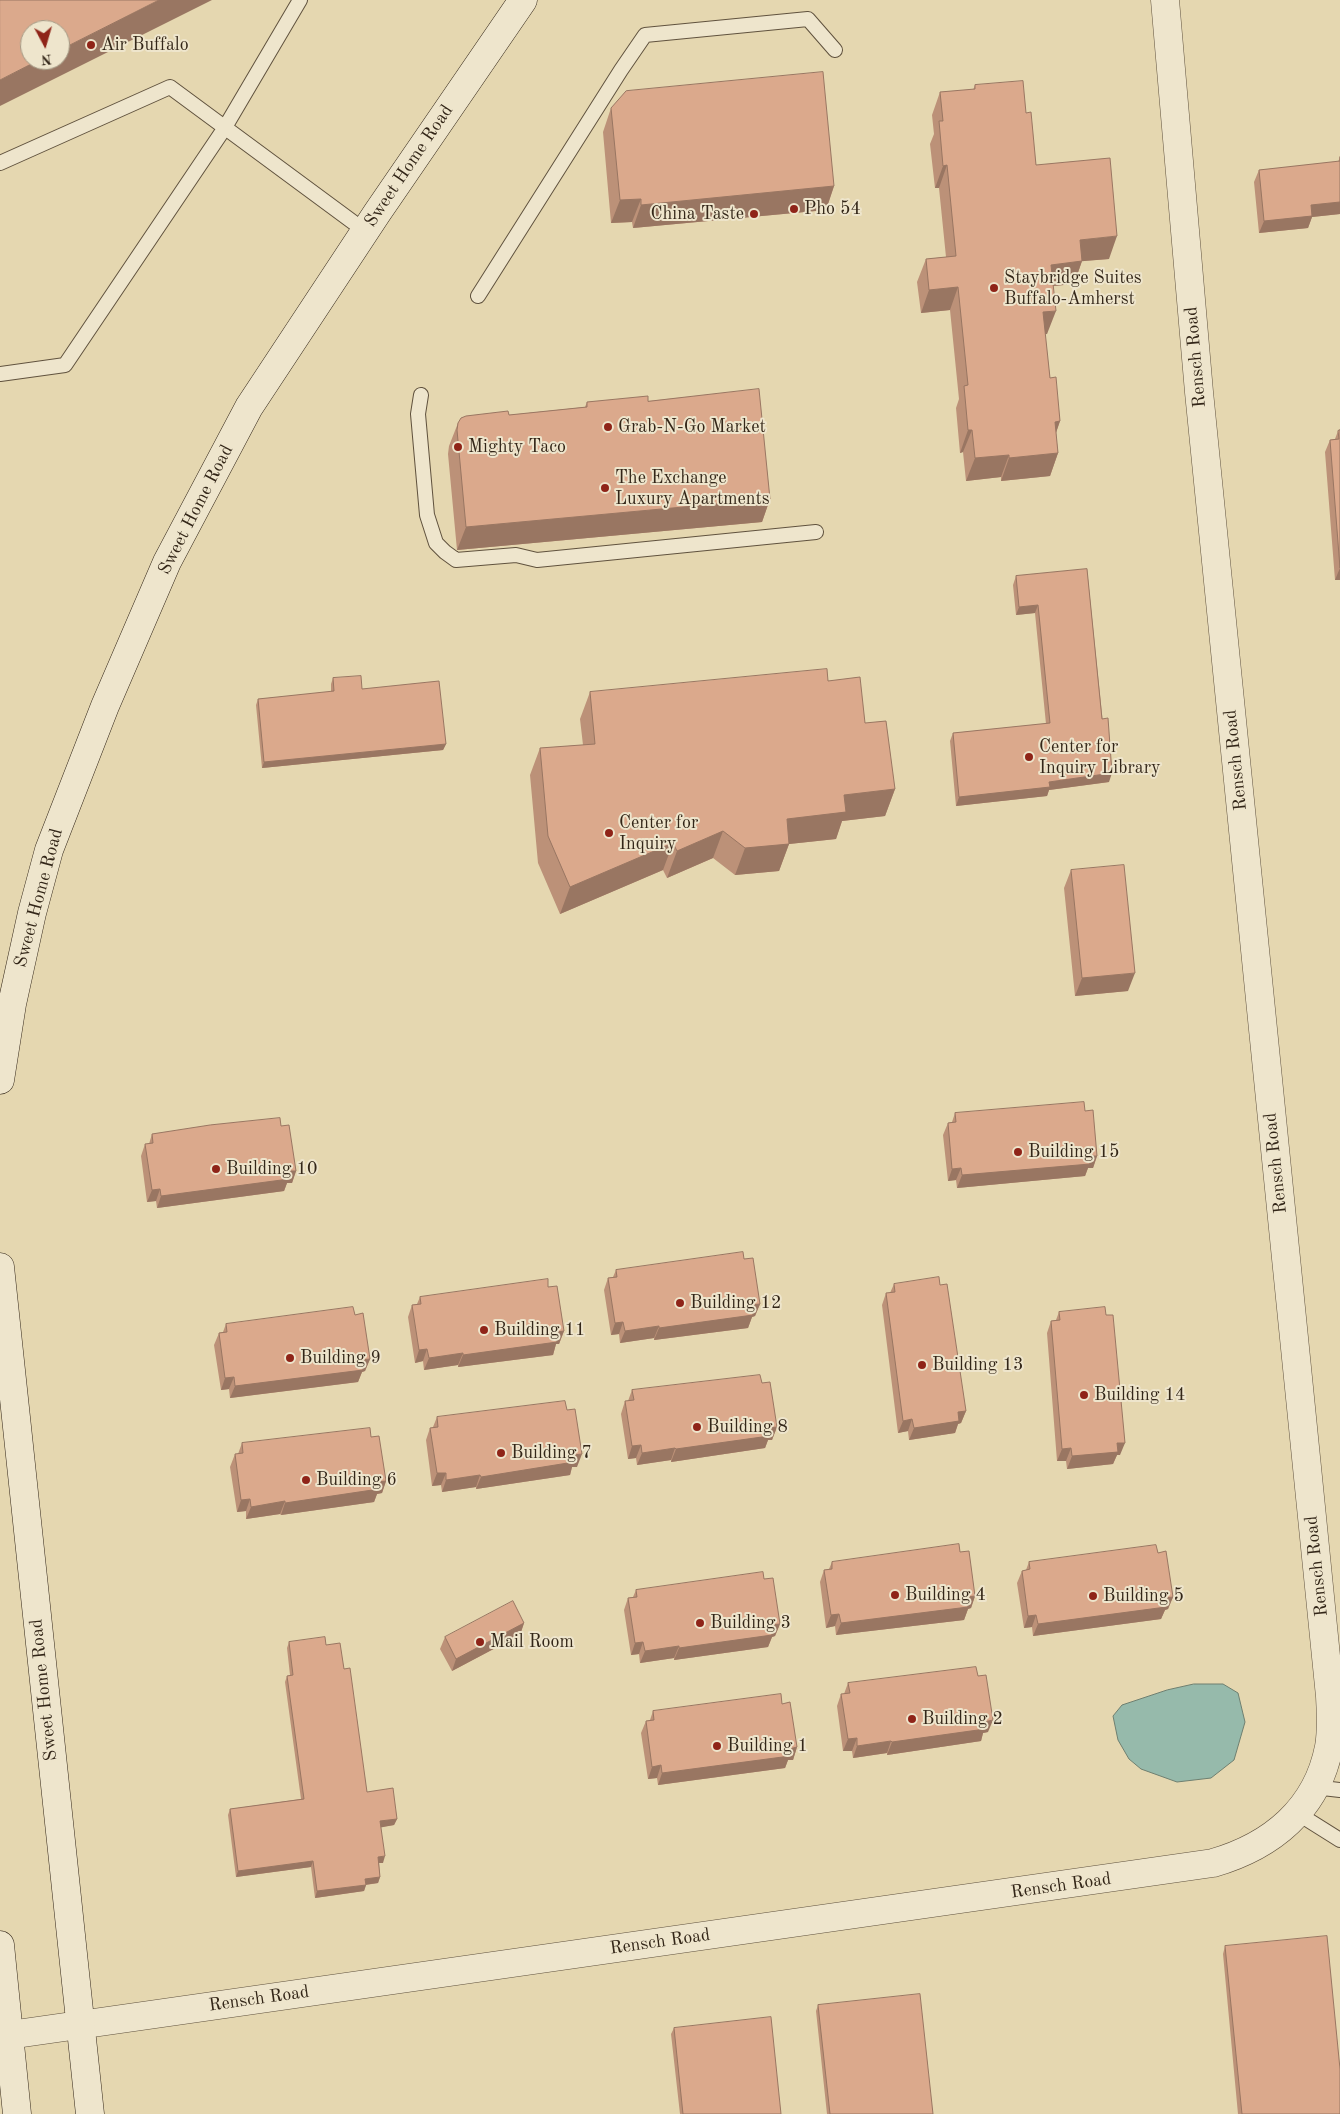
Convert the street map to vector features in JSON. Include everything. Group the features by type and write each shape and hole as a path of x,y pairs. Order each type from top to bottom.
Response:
{"street":[{"name":"Sweet Home Road","path":"0,1080 6,1002 49,850 105,706 167,562 249,407 365,231 523,0"},
{"name":"Rensch Road","path":"3,2035 1183,1869 1237,1856 1260,1845 1280,1831 1327,1789 1322,1770 1336,1721 1199,392 1165,0"},
{"name":"Sweet Home Road","path":"0,1267 90,2114"},
{"path":"0,1945 3,2035 17,2114"}],"lane":[{"path":"0,374 65,366 224,129 300,0"},
{"path":"478,296 621,70 646,35 808,19 834,50"},
{"path":"0,163 170,87 224,129 365,231"},
{"path":"421,395 418,414 427,515 436,543 444,552 456,560 516,555 537,560 816,532"},
{"path":"1298,1814 1340,1840"}],"shaded area":[{"path":"1194,1684 1223,1684 1238,1693 1245,1722 1234,1760 1211,1778 1177,1782 1141,1769 1129,1759 1118,1740 1113,1716 1122,1705 1167,1690"}],"building":[{"path":"0,0 159,0 70,45 70,20 20,20 20,70 0,80"},
{"path":"823,72 834,186 641,205 641,199 620,200 611,108 626,91"},
{"name":"Staybridge Suites Buffalo-Amherst","path":"1023,81 1026,113 1031,112 1036,165 1110,158 1117,236 1080,240 1082,261 1051,265 1056,311 1043,312 1050,378 1056,377 1060,421 1055,422 1058,453 1009,458 1009,455 975,458 972,430 968,430 964,386 968,385 958,287 929,290 926,259 956,256 947,165 943,166 939,121 943,121 940,92 975,89 975,85"},
{"path":"1340,161 1340,202 1311,205 1312,216 1264,221 1259,170"},
{"name":"The Exchange Luxury Apartments","path":"759,389 770,499 466,527 457,430 461,418 508,411 509,415 587,407 587,402 648,396 648,401"},
{"path":"1340,430 1340,568 1330,440 1339,439 1338,431"},
{"path":"1087,569 1102,719 1108,718 1112,773 1049,782 1050,787 959,797 953,733 1050,723 1038,605 1019,607 1016,576"},
{"path":"827,669 828,681 860,677 865,723 886,721 895,789 844,795 846,812 787,819 789,844 745,848 723,831 677,851 673,843 570,887 548,836 540,748 595,744 590,692"},
{"path":"361,676 362,689 439,681 446,744 264,762 258,699 334,691 333,678"},
{"path":"1124,865 1135,973 1082,978 1071,870"},
{"name":"Building 15","path":"1084,1102 1085,1111 1093,1110 1097,1156 1089,1156 1090,1164 962,1175 961,1168 952,1169 948,1123 956,1122 955,1113"},
{"name":"Building 10","path":"280,1118 281,1126 289,1125 296,1171 288,1171 289,1179 161,1196 160,1189 152,1190 145,1144 153,1143 152,1134 210,1125"},
{"name":"Building 12","path":"743,1252 744,1259 753,1258 760,1304 751,1305 753,1315 625,1331 623,1322 615,1323 608,1278 617,1277 616,1270"},
{"name":"Building 13","path":"939,1277 940,1285 947,1284 966,1411 958,1412 959,1421 914,1428 912,1419 903,1421 886,1293 895,1292 894,1284"},
{"name":"Building 11","path":"548,1279 548,1287 557,1286 564,1331 556,1332 557,1342 429,1358 427,1349 419,1350 412,1305 421,1304 420,1297"},
{"name":"Building 9","path":"353,1307 355,1315 363,1313 370,1359 361,1360 363,1370 235,1386 234,1377 225,1378 219,1333 227,1332 226,1324"},
{"name":"Building 14","path":"1105,1307 1106,1315 1113,1315 1125,1443 1117,1443 1118,1452 1072,1456 1071,1448 1062,1449 1051,1321 1060,1320 1059,1312"},
{"name":"Building 8","path":"760,1375 762,1383 770,1382 777,1427 768,1428 769,1436 642,1453 641,1445 632,1446 625,1401 634,1400 632,1390"},
{"name":"Building 7","path":"565,1401 567,1410 575,1409 582,1454 573,1455 574,1462 481,1477 480,1475 446,1480 446,1473 437,1473 430,1428 438,1427 437,1417"},
{"name":"Building 6","path":"370,1428 371,1437 379,1436 386,1481 377,1482 379,1489 251,1507 250,1499 241,1500 235,1454 243,1453 242,1443"},
{"name":"Building 4","path":"959,1544 960,1552 969,1551 975,1596 967,1597 968,1607 841,1623 839,1614 831,1615 824,1570 832,1569 832,1562"},
{"name":"Building 5","path":"1156,1545 1158,1553 1166,1551 1173,1597 1164,1598 1166,1607 1038,1624 1036,1615 1028,1616 1022,1571 1030,1569 1029,1562"},
{"name":"Building 3","path":"763,1572 764,1579 773,1578 780,1624 771,1625 772,1635 645,1651 643,1642 635,1643 628,1598 637,1597 636,1590"},
{"path":"513,1601 524,1623 456,1659 445,1637"},
{"path":"325,1637 326,1645 340,1643 344,1669 350,1668 367,1792 393,1788 397,1819 380,1821 385,1856 378,1857 380,1877 365,1879 366,1885 317,1891 313,1861 238,1871 230,1809 304,1799 287,1676 293,1675 289,1642"},
{"name":"Building 2","path":"976,1667 978,1676 986,1675 993,1720 984,1722 985,1729 857,1746 857,1738 848,1739 841,1694 850,1693 848,1683"},
{"name":"Building 1","path":"781,1694 782,1704 790,1702 797,1747 789,1749 790,1756 662,1773 661,1765 652,1767 646,1721 654,1720 653,1711"},
{"path":"1327,1936 1340,2069 1340,2114 1242,2114 1225,1946"},
{"path":"920,1994 933,2114 830,2114 818,2005"},
{"path":"771,2017 781,2114 683,2114 674,2028"}],"place":[{"name":"Air Buffalo","path":"91,45"},
{"name":"Pho 54","path":"794,209"},
{"name":"China Taste","path":"754,214"},
{"name":"Staybridge Suites Buffalo-Amherst","path":"994,288"},
{"name":"Grab-N-Go Market","path":"608,427"},
{"name":"Mighty Taco","path":"458,447"},
{"name":"The Exchange Luxury Apartments","path":"605,488"},
{"name":"Center for Inquiry Library","path":"1029,757"},
{"name":"Center for Inquiry","path":"609,833"},
{"name":"Building 15","path":"1018,1152"},
{"name":"Building 10","path":"216,1169"},
{"name":"Building 12","path":"680,1303"},
{"name":"Building 11","path":"484,1330"},
{"name":"Building 9","path":"290,1358"},
{"name":"Building 13","path":"922,1365"},
{"name":"Building 14","path":"1084,1395"},
{"name":"Building 8","path":"697,1427"},
{"name":"Building 7","path":"501,1453"},
{"name":"Building 6","path":"306,1480"},
{"name":"Building 4","path":"895,1595"},
{"name":"Building 5","path":"1093,1596"},
{"name":"Building 3","path":"700,1623"},
{"name":"Mail Room","path":"480,1642"},
{"name":"Building 2","path":"912,1719"},
{"name":"Building 1","path":"717,1746"}]}
